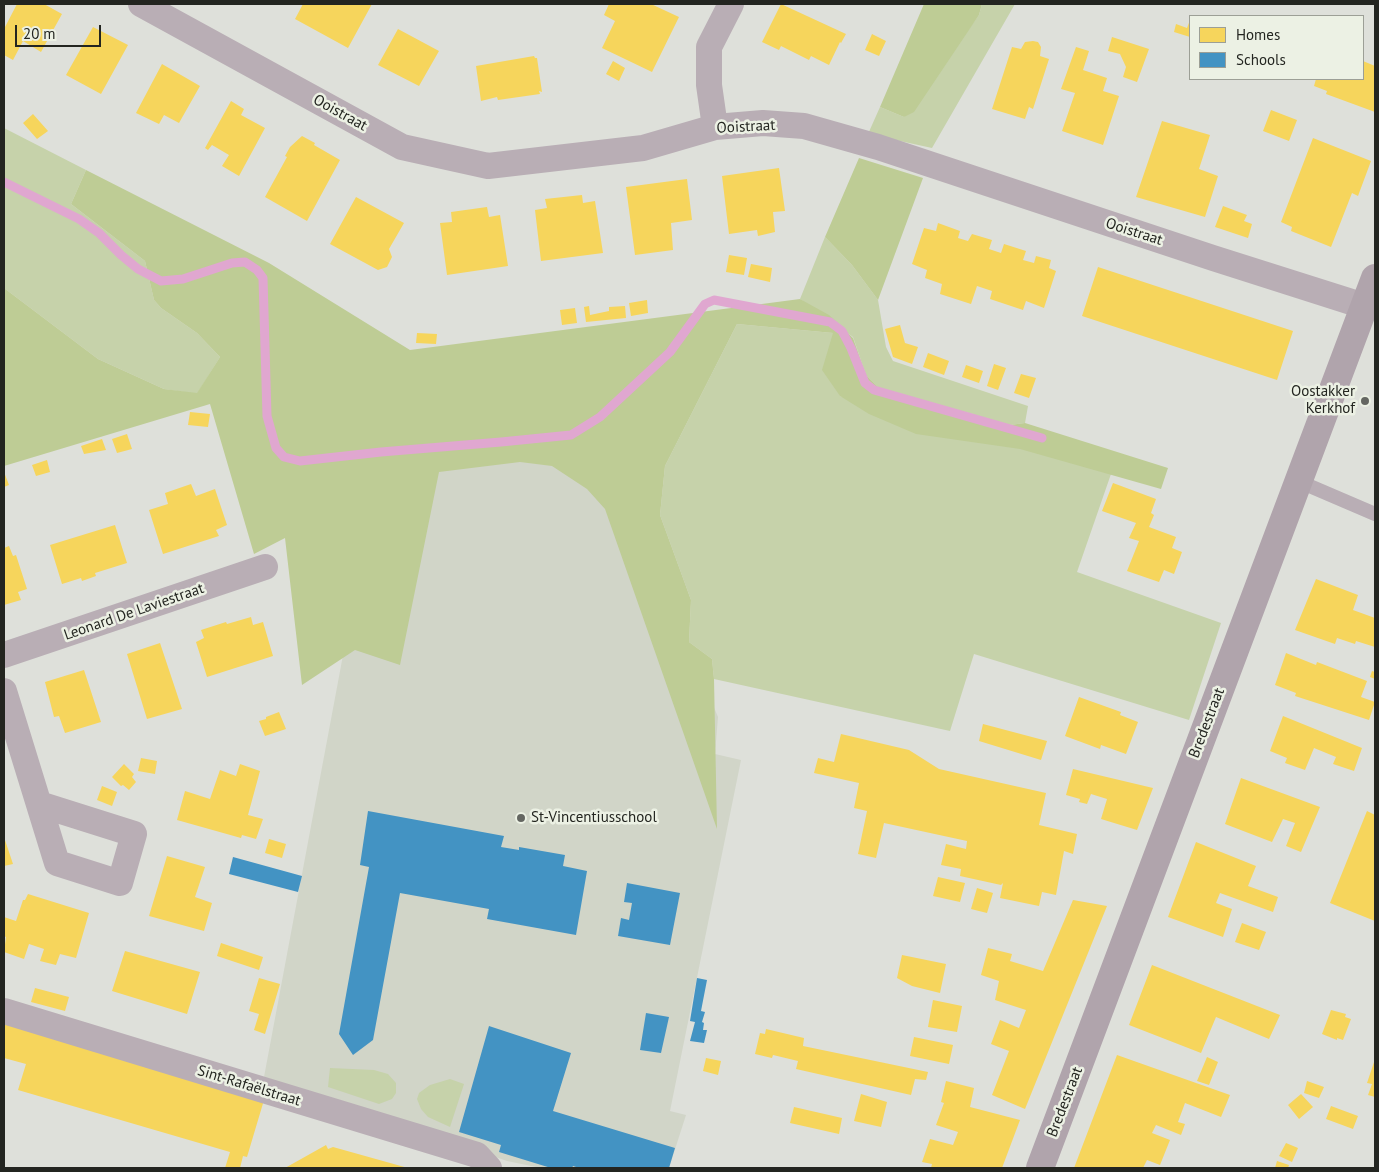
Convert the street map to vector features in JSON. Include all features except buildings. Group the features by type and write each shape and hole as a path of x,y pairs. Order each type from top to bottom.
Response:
{"street":[{"name":"Ooistraat","path":"141,4 402,147 488,166 643,148 715,127 763,123 804,126 886,150 1364,306"},
{"path":"715,127 709,85 709,47 731,4"},
{"name":"Bredestraat","path":"1040,1168 1375,278"},
{"name":"Leonard De Laviestraat","path":"4,655 265,567"},
{"path":"4,691 39,804"},
{"name":"Sint-Rafaëlstraat","path":"4,1011 478,1155 489,1168"}],"lane":[{"path":"1298,481 1375,514"}],"shaded area":[{"name":"St-Vincentiusschool","path":"576,445 678,621 718,717 715,754 741,760 670,1111 686,1115 669,1168 541,1168 507,1161 264,1077 379,463"}],"green space":[{"path":"924,4 982,4 979,15 914,112 904,117 880,107"},
{"path":"982,4 1015,4 932,148 868,134 880,107 904,117 979,15"},
{"path":"4,128 86,170 71,204 145,261 154,300 161,308 197,333 220,357 197,394 164,389 98,359 4,288"},
{"path":"859,158 923,178 878,300 852,265 825,237"},
{"path":"86,170 269,263 410,350 800,299 829,315 853,338 866,375 889,398 914,401 973,414 1002,426 1025,423 1168,468 1161,489 1020,449 916,434 869,414 840,396 822,370 833,333 737,324 665,466 660,515 691,600 689,642 712,659 717,829 605,509 587,489 552,466 520,462 439,472 400,665 355,650 302,685 285,538 254,554 210,404 4,466 4,288 98,359 164,389 197,393 220,357 197,333 161,308 154,300 145,261 71,204"},
{"path":"825,237 852,265 878,300 886,347 893,361 1028,406 1025,423 1002,426 973,414 914,401 889,398 866,375 853,337 800,299"},
{"path":"737,324 833,333 840,396 1111,474 1077,572 1221,623 1189,720 974,654 950,731 714,679 712,659 689,642 691,600 660,515 665,466"},
{"path":"330,1068 374,1070 388,1074 396,1083 396,1093 392,1099 379,1104 328,1087"},
{"path":"450,1079 464,1084 450,1127 428,1117 421,1109 417,1099 419,1093 430,1085"}],"waterway":[{"path":"4,182 79,219 99,233 138,269 161,281 183,279 232,263 245,262 257,270 263,278 267,416 276,448 284,457 300,461 571,435 600,417 670,352 705,304 714,300 830,322 842,331 865,383 874,390 1042,438"}],"place":[{"name":"Oostakker Kerkhof","path":"1365,401"},
{"name":"St-Vincentiusschool","path":"521,818"}]}
